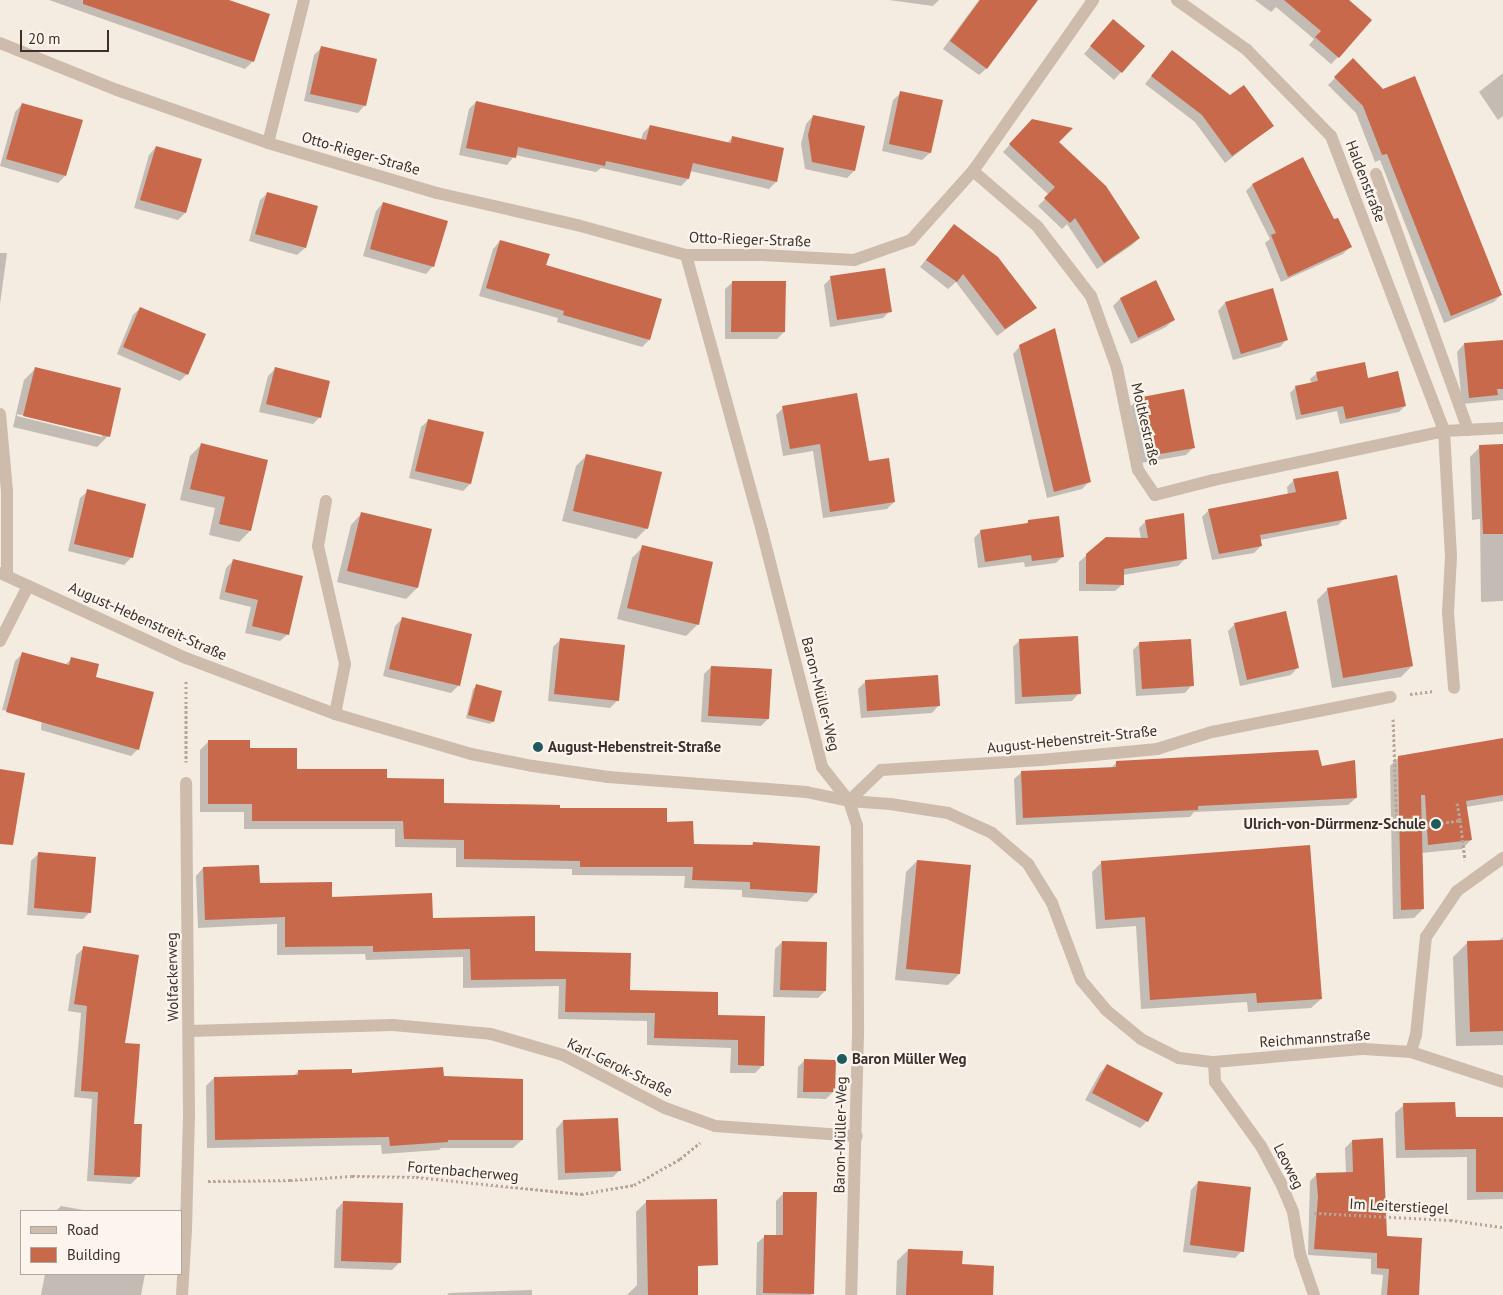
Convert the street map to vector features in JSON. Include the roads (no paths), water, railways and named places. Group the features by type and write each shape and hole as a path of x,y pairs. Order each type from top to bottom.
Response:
{"street":[{"path":"268,143 304,0"},
{"name":"Otto-Rieger-Straße","path":"0,43 117,90 268,143 437,192 577,225 686,255 762,255 854,260 911,240 973,171 1093,0"},
{"name":"Haldenstraße","path":"1177,0 1248,50 1331,136 1444,431"},
{"name":"Moltkestraße","path":"973,171 1037,226 1091,296 1117,368 1138,470 1155,495 1214,480 1444,431 1503,428"},
{"name":"Haldenstraße","path":"1376,174 1468,430"},
{"name":"Baron-Müller-Weg","path":"686,255 762,531 822,767 848,801 857,825 857,1136 852,1295"},
{"name":"August-Hebenstreit-Straße","path":"0,414 7,491 3,574 186,658 335,714 471,754 533,766 608,777 806,792 848,801 890,804 948,813 992,833 1028,864 1052,903 1081,980 1106,1010 1141,1039 1179,1058 1214,1062"},
{"path":"1444,431 1451,557 1448,613 1454,688"},
{"path":"326,501 318,546 345,664 335,714"},
{"path":"0,641 28,586"},
{"name":"August-Hebenstreit-Straße","path":"848,801 881,770 1041,760 1157,749 1212,732 1391,697"},
{"name":"Wolfackerweg","path":"182,1295 188,1180 189,1031 186,783"},
{"path":"1412,1052 1416,1035 1426,937 1457,892 1503,858"},
{"name":"Karl-Gerok-Straße","path":"189,1031 393,1025 491,1034 563,1055 665,1108 716,1126 857,1136"},
{"name":"Reichmannstraße","path":"1214,1062 1364,1048 1412,1052 1503,1082"},
{"name":"Leoweg","path":"1214,1062 1215,1082 1261,1146 1280,1181 1293,1212 1300,1254 1314,1295"}],"place":[{"name":"August-Hebenstreit-Straße","path":"538,747"},
{"name":"Ulrich-von-Dürrmenz-Schule","path":"1436,824"},
{"name":"Baron Müller Weg","path":"842,1059"}]}
